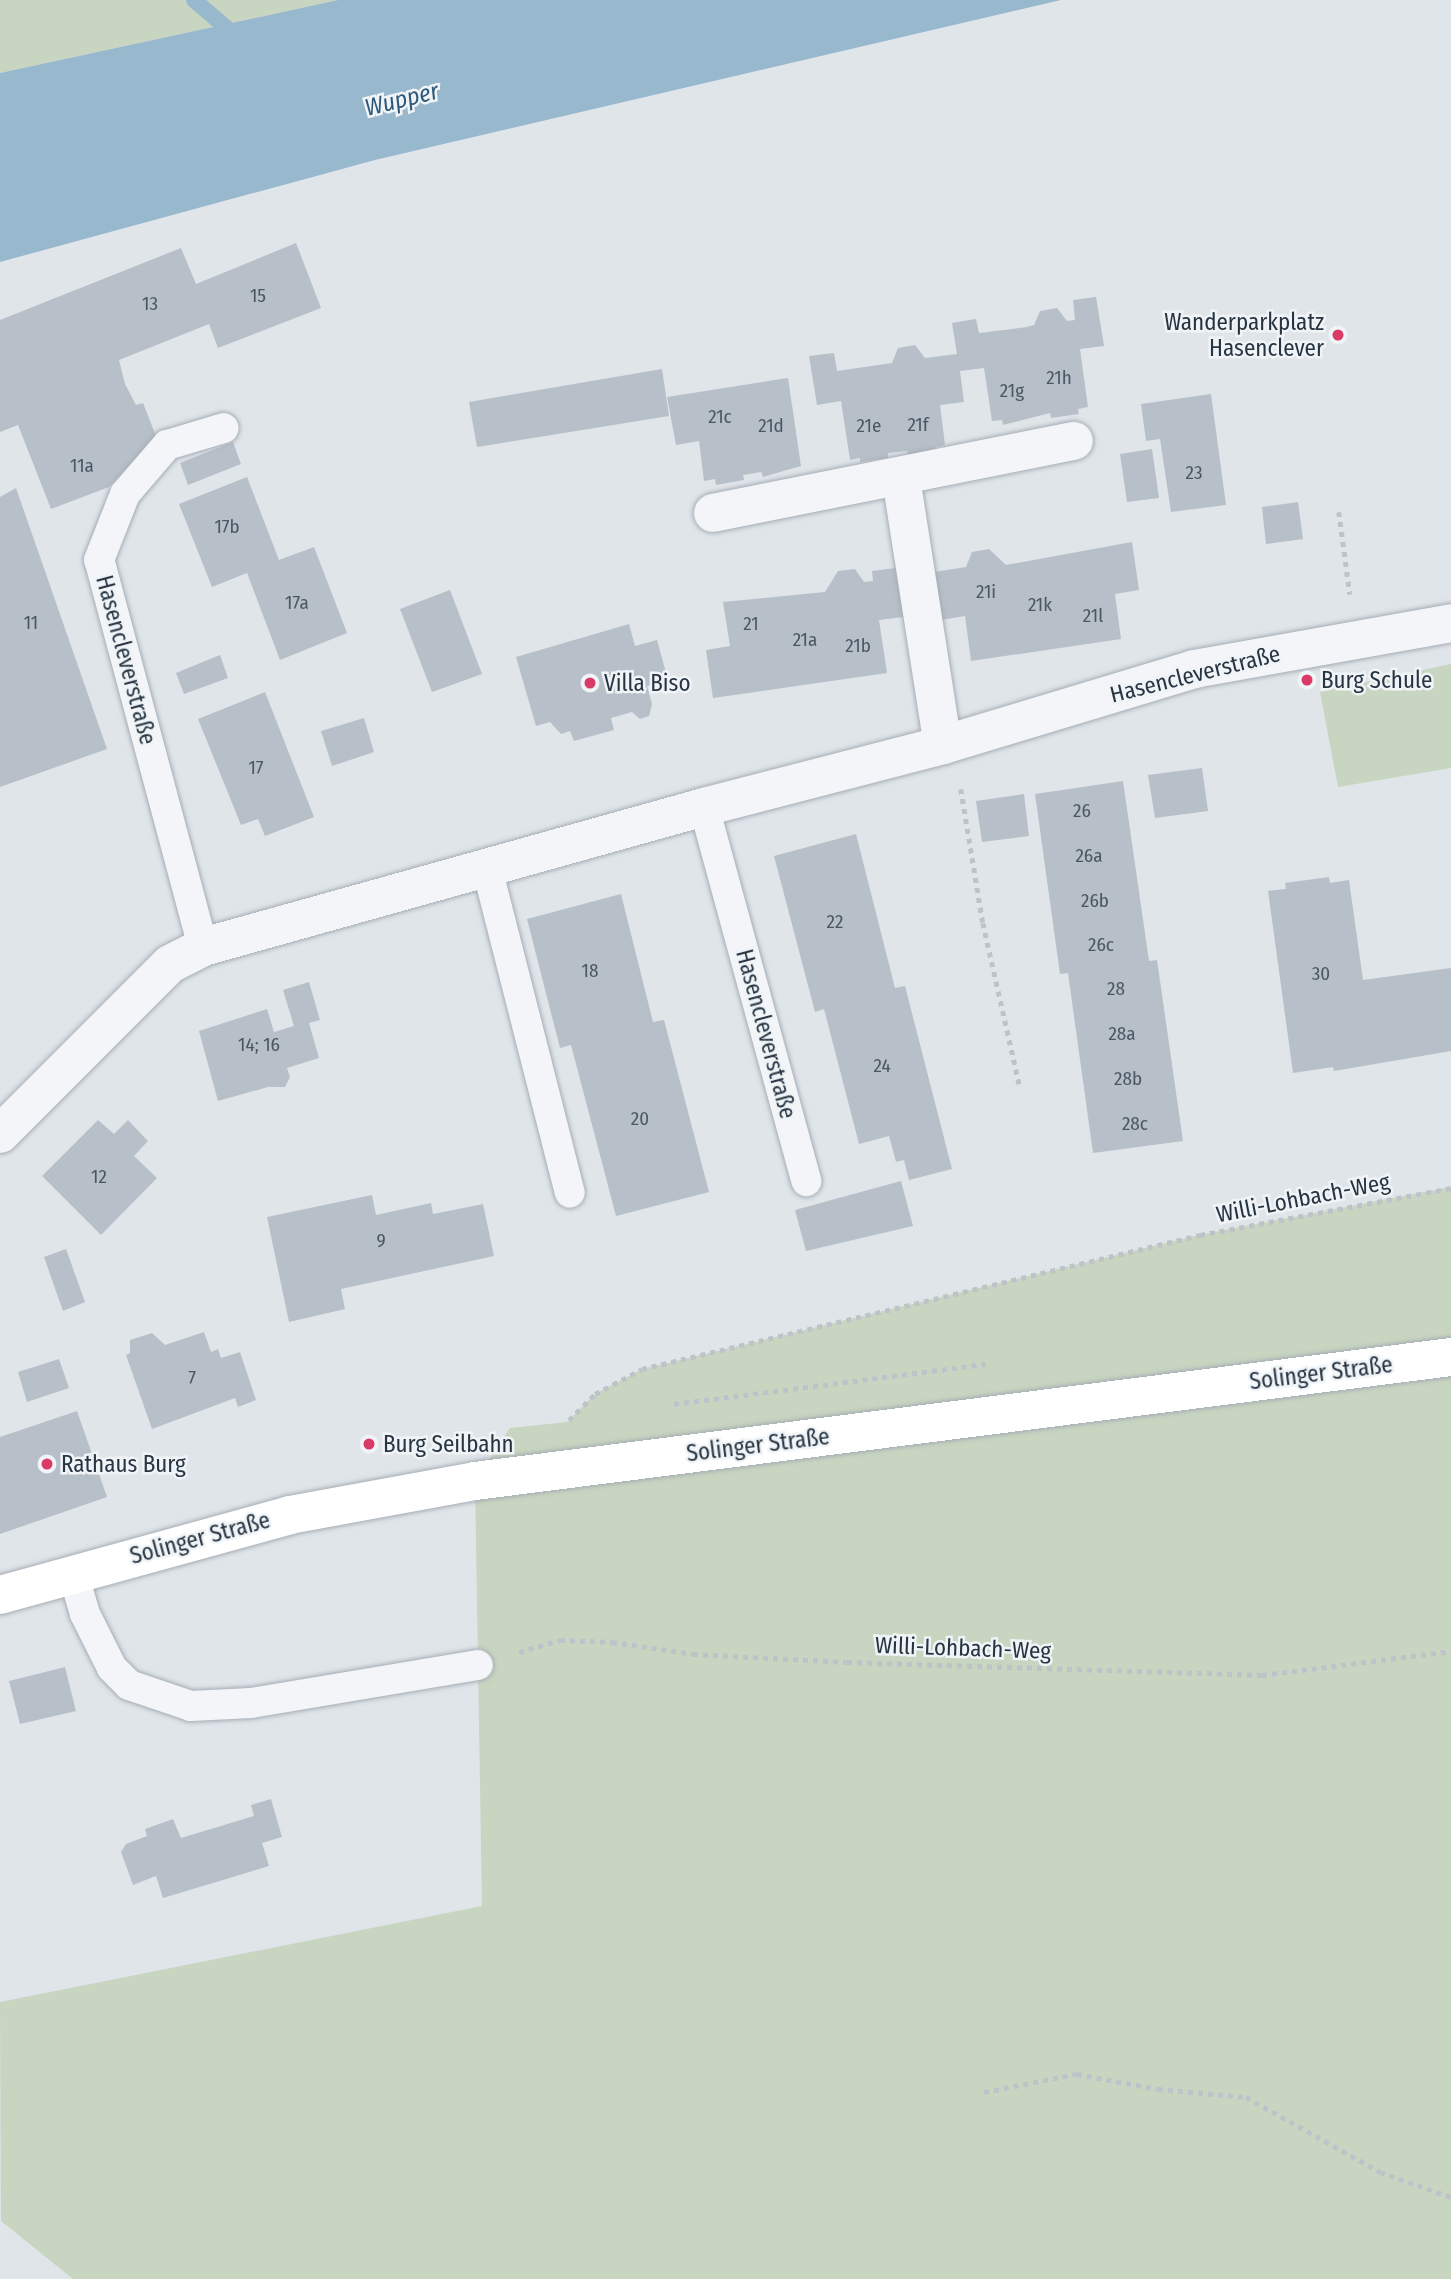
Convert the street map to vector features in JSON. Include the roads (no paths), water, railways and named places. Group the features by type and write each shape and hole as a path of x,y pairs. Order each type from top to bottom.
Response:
{"main road":[{"name":"Solinger Straße","path":"0,1595 290,1515 475,1481 1451,1357"}],"street":[{"path":"713,513 901,478 1074,441"},
{"path":"901,478 943,745"},
{"name":"Hasencleverstraße","path":"0,1134 170,964 203,947 704,807 943,745 1194,669 1451,623"}],"lane":[{"name":"Hasencleverstraße","path":"203,947 99,559 125,494 167,445 224,428"},
{"name":"Hasencleverstraße","path":"704,807 806,1181"},
{"path":"488,868 570,1193"},
{"path":"73,1573 85,1614 112,1668 129,1685 191,1706 251,1703 478,1665"}],"water":[{"name":"Wupper","path":"338,0 1061,0 375,160 0,262 0,73"}],"waterway":[{"path":"194,0 237,37"}],"place":[{"name":"Wanderparkplatz Hasenclever","path":"1338,335"},
{"name":"Burg Schule","path":"1307,680"},
{"name":"Villa Biso","path":"590,683"},
{"name":"Burg Seilbahn","path":"369,1444"},
{"name":"Rathaus Burg","path":"47,1464"}]}
